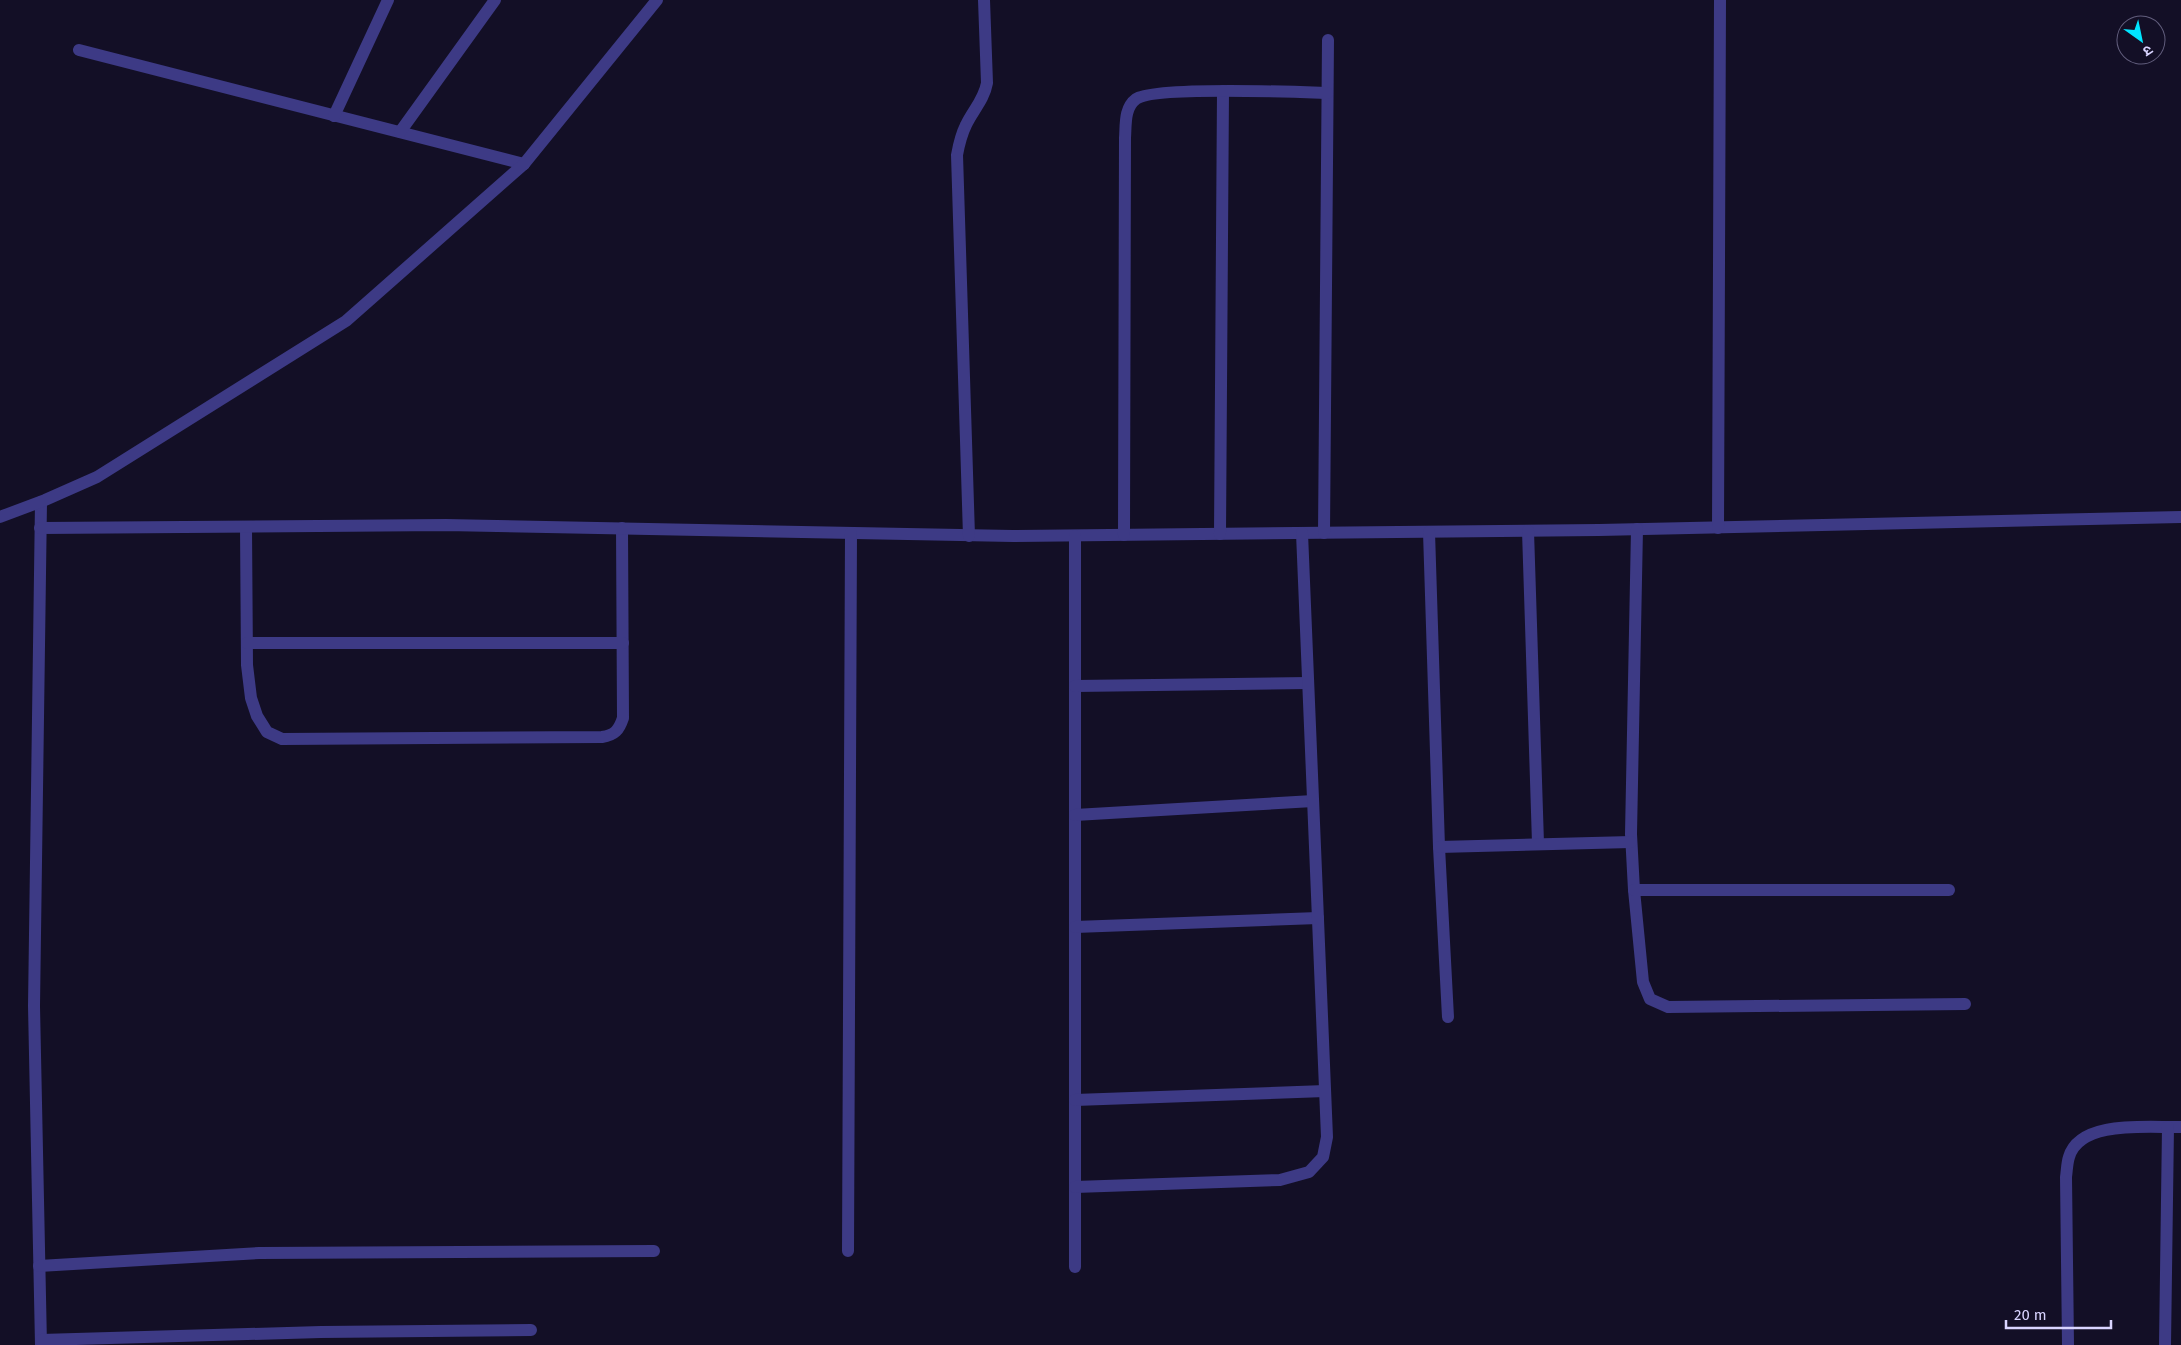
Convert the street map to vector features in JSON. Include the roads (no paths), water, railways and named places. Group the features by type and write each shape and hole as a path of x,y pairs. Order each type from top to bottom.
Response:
{"street":[{"path":"334,116 388,0"},
{"path":"400,132 496,0"},
{"path":"0,517 41,502 97,477 346,321 524,164 657,0"},
{"path":"969,536 956,155 963,131 985,94 984,0"},
{"path":"1718,528 1720,0"},
{"path":"1324,533 1328,40"},
{"path":"79,50 524,164"},
{"path":"1124,535 1125,138 1127,111 1136,99 1151,93 1223,91 1327,93"},
{"path":"1220,534 1223,91"},
{"path":"41,502 34,1006 41,1342 321,1332 530,1330"},
{"path":"40,528 446,525 969,536 1075,536 1718,528 2181,517"},
{"path":"246,526 247,643 252,698 257,716 267,732 282,739 602,738 611,736 620,729 623,718 622,528"},
{"path":"1637,529 1632,842 1634,890 1643,982 1650,1000 1668,1007 1965,1004"},
{"path":"1528,531 1538,843"},
{"path":"1429,532 1439,847 1448,1017"},
{"path":"848,1252 851,533"},
{"path":"1075,1187 1280,1180 1308,1172 1323,1157 1327,1138 1302,533"},
{"path":"1075,536 1075,1267"},
{"path":"247,643 623,643"},
{"path":"1075,686 1308,683"},
{"path":"1075,816 1313,801"},
{"path":"1439,847 1632,842"},
{"path":"1634,890 1949,890"},
{"path":"1075,927 1318,918"},
{"path":"1075,1100 1325,1091"},
{"path":"2165,1345 2168,1127"},
{"path":"2068,1345 2066,1176 2069,1156 2078,1142 2092,1132 2110,1129 2181,1127"},
{"path":"39,1266 259,1253 654,1251"}]}
